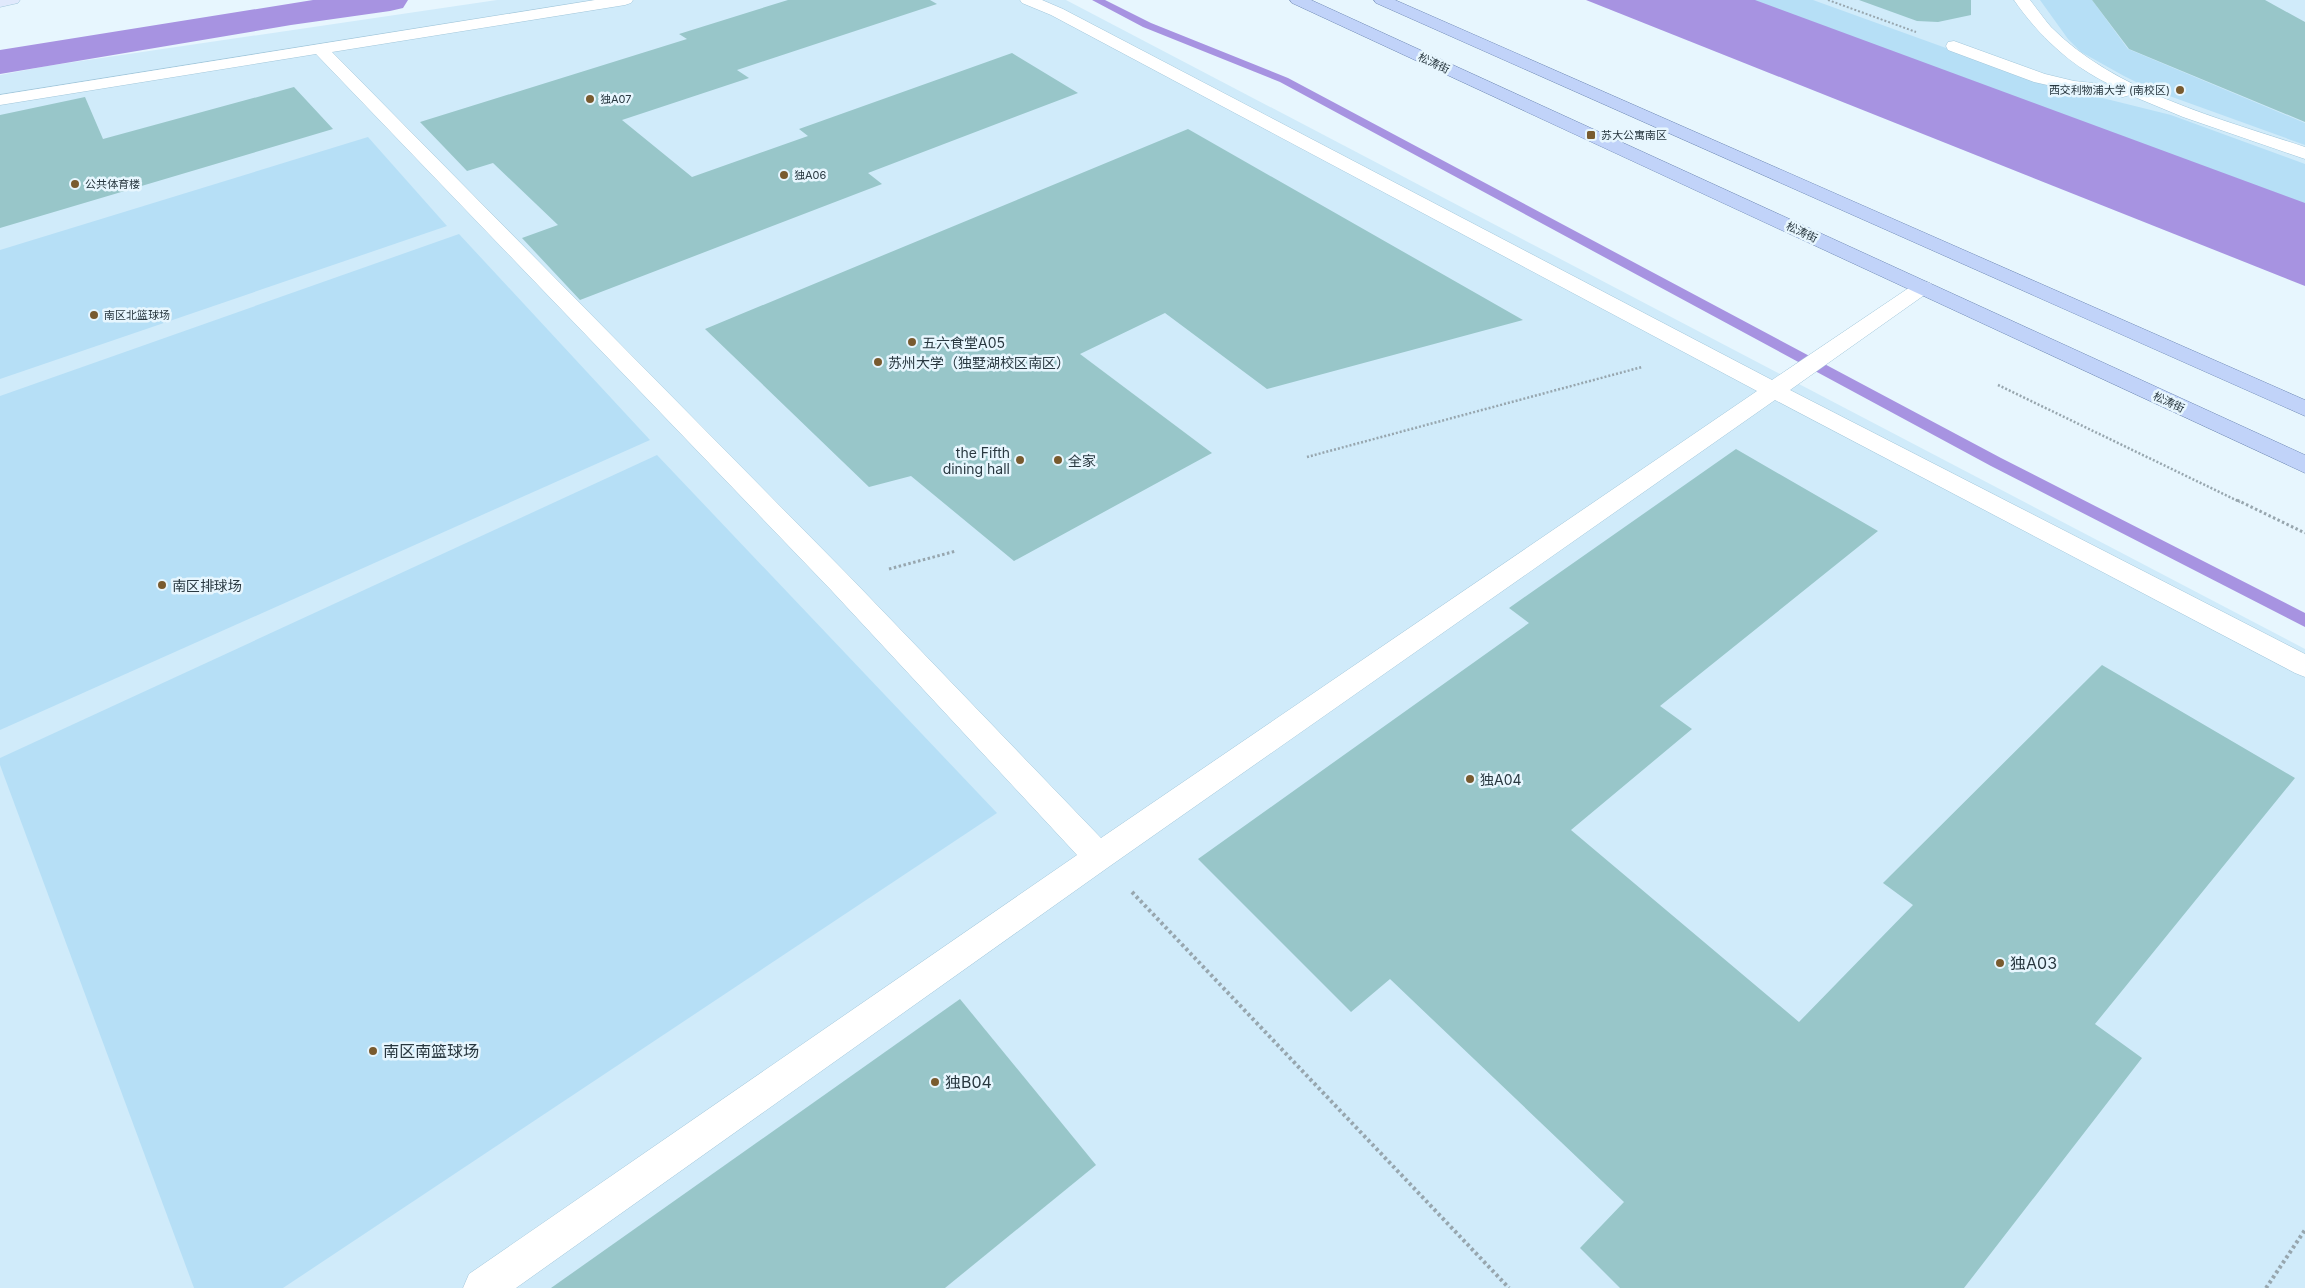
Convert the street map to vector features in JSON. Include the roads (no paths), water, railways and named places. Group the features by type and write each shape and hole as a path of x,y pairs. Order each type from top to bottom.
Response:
{"main road":[{"path":"0,2 12,0"},
{"name":"松涛街","path":"1298,0 2305,465"},
{"path":"1382,0 2305,409"}],"lane":[{"path":"0,100 625,0"},
{"path":"1028,0 1066,17 1700,352 2305,666"},
{"path":"2022,0 2032,18 2080,61 2110,79 2149,96 2305,153"},
{"path":"1954,46 2040,78 2074,86 2149,96"},
{"path":"320,49 840,582 1099,857"},
{"path":"484,1288 1099,857 1923,287"}],"waterway":[{"path":"0,62 291,14 390,0"},
{"path":"1097,0 1147,25 1284,80 1996,462 2305,621"}],"place":[{"name":"西交利物浦大学 (南校区)","path":"2180,90"},
{"name":"独A07","path":"590,99"},
{"name":"苏大公寓南区","path":"1591,135"},
{"name":"独A06","path":"784,175"},
{"name":"公共体育楼","path":"75,184"},
{"name":"南区北篮球场","path":"94,315"},
{"name":"五六食堂A05","path":"912,342"},
{"name":"苏州大学（独墅湖校区南区）","path":"878,362"},
{"name":"the Fifth dining hall","path":"1020,460"},
{"name":"全家","path":"1058,460"},
{"name":"南区排球场","path":"162,585"},
{"name":"独A04","path":"1470,779"},
{"name":"独A03","path":"2000,963"},
{"name":"南区南篮球场","path":"373,1051"},
{"name":"独B04","path":"935,1082"}]}
